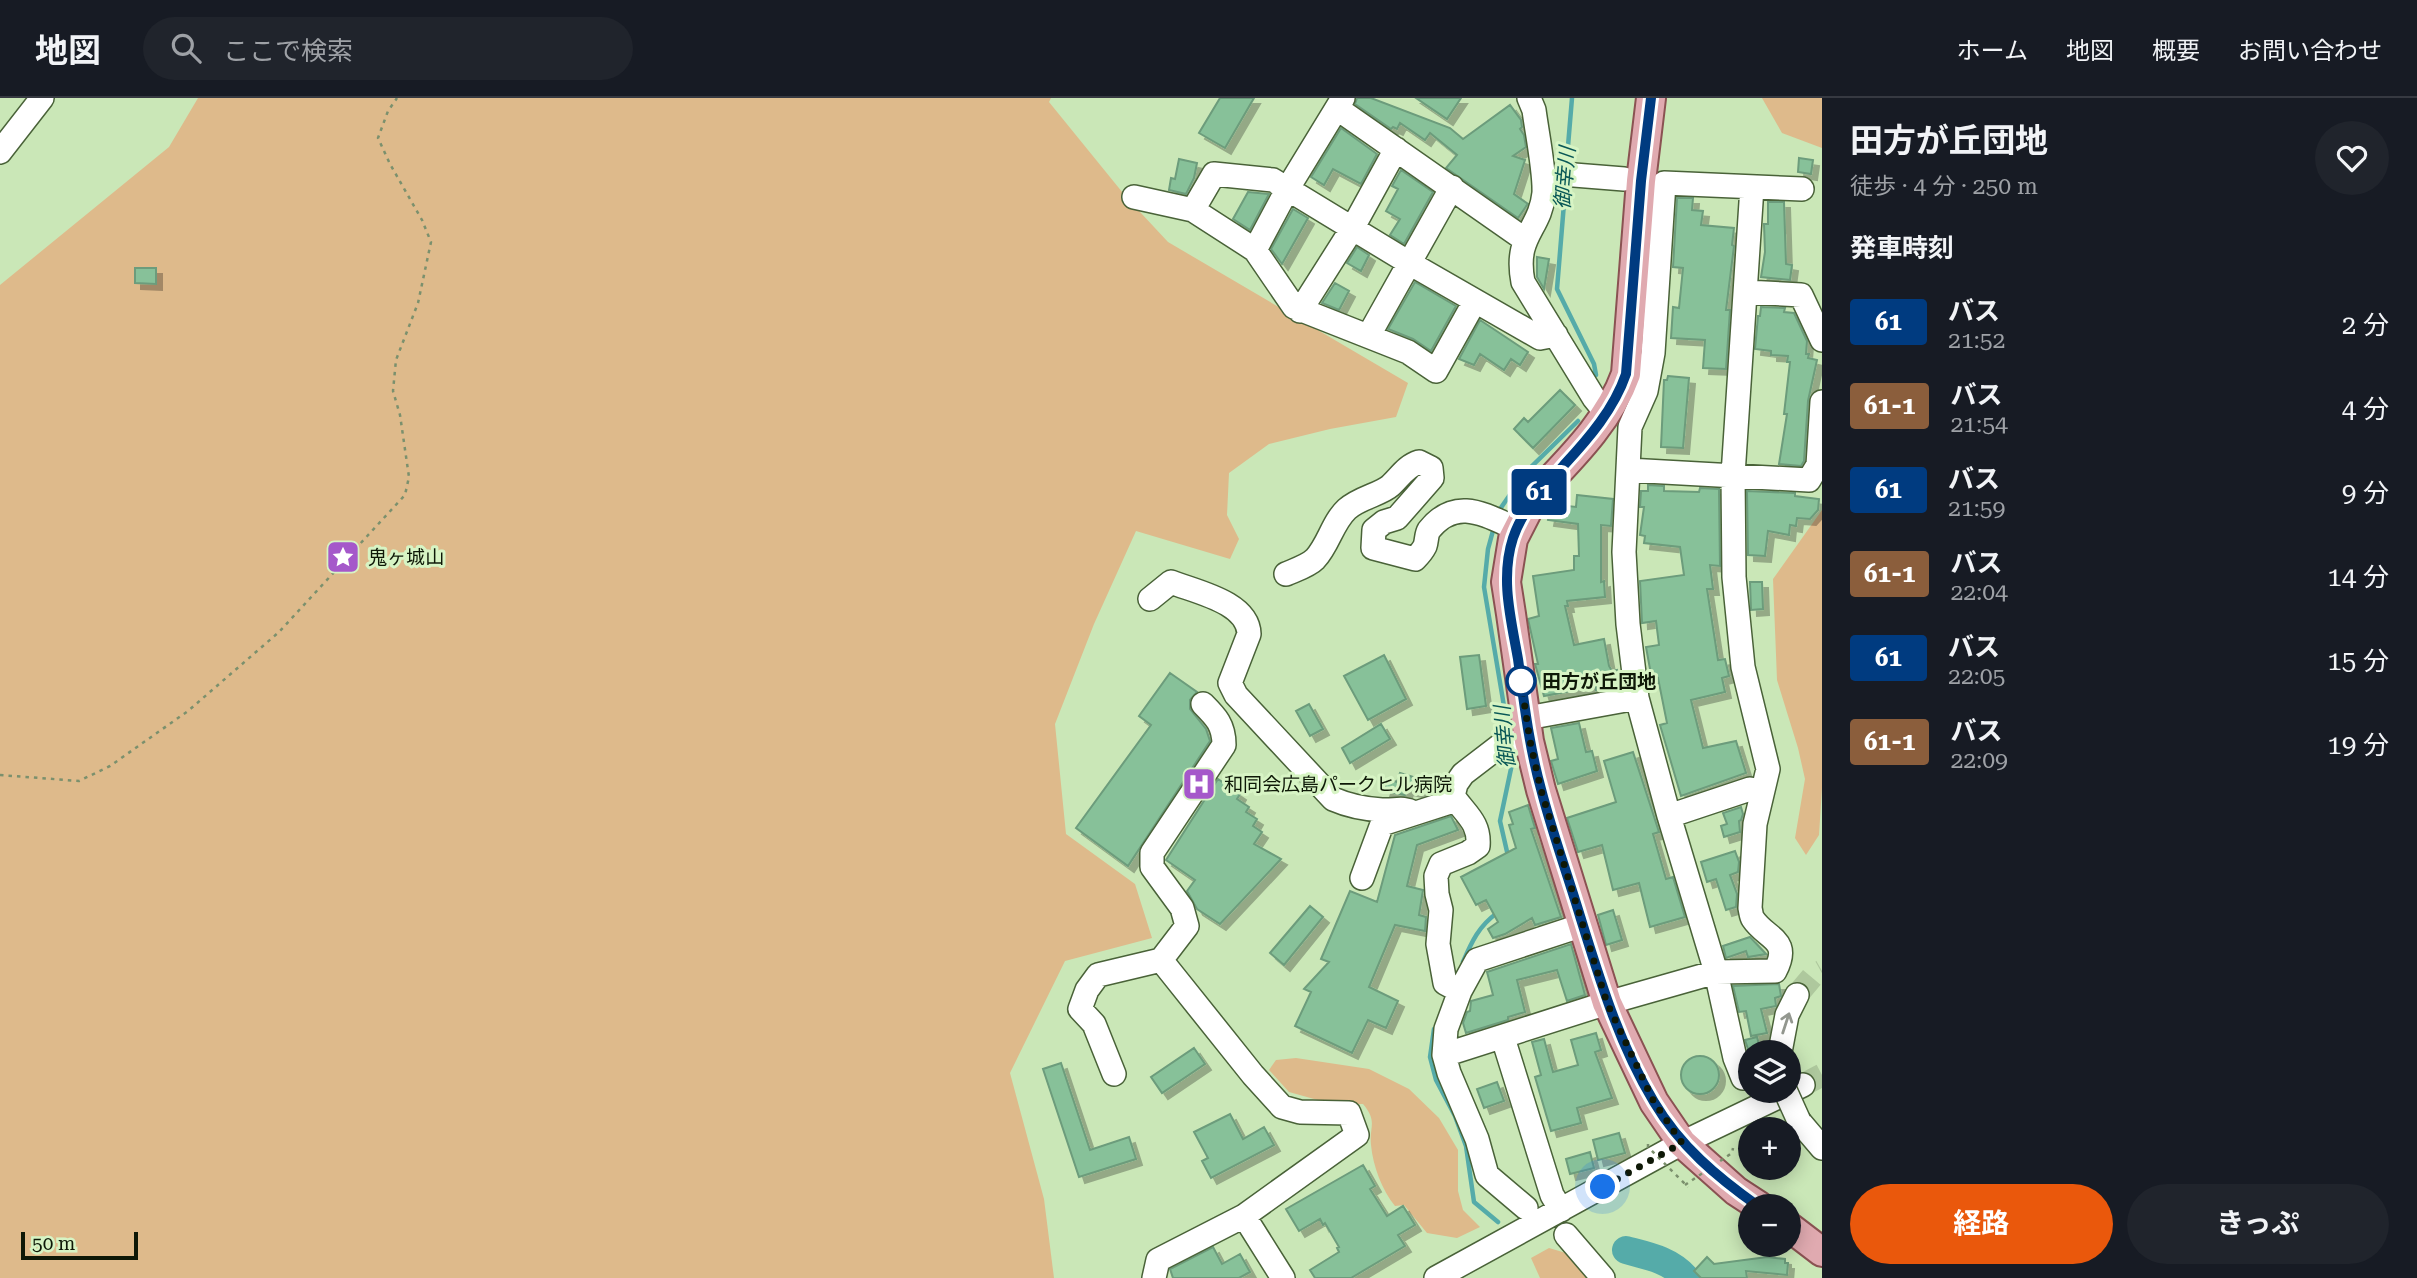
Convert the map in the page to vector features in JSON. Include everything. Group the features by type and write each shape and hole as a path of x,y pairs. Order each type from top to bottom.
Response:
{"main road":[{"path":"1651,98 1641,181 1629,362 1619,395 1607,414 1566,464 1535,496 1517,529 1506,582 1528,729 1541,790 1607,1003 1654,1102 1682,1143 1742,1194"},
{"path":"1801,1236 1822,1252"}],"street":[{"path":"4,140 42,98"},
{"path":"1529,98 1534,110 1544,191 1539,214 1524,239 1519,262 1523,282 1594,398 1607,414"},
{"path":"1255,250 1288,188 1341,103 1396,149 1524,239"},
{"path":"1300,311 1352,229 1396,149"},
{"path":"1193,210 1214,174 1273,180 1410,264 1541,338 1556,335"},
{"path":"1574,175 1624,179"},
{"path":"1738,1066 1716,972 1637,698 1628,624 1624,552 1630,427 1646,391 1653,353 1660,182 1802,189"},
{"path":"1369,335 1452,187"},
{"path":"1444,1055 1607,1003 1716,972 1775,971 1780,961 1780,948 1754,919 1750,908 1755,824 1768,769 1743,667 1734,577 1733,475 1752,187"},
{"path":"1134,197 1193,210 1255,250 1294,307 1300,311 1408,352 1436,371 1475,301"},
{"path":"1746,292 1801,295 1822,340"},
{"path":"1628,470 1809,480 1818,465 1822,402"},
{"path":"1286,574 1313,561 1323,549 1335,523 1348,508 1373,493 1388,488 1411,464 1419,461 1431,468 1432,478 1397,518 1384,522 1374,530 1373,548 1415,559 1424,547 1427,532 1446,515 1459,509 1483,515 1517,529"},
{"path":"1150,599 1171,582 1231,605 1243,615 1249,626 1249,634 1230,683 1236,695 1333,799 1348,806 1385,810 1405,808 1415,813"},
{"path":"1362,878 1382,824 1447,803 1463,774 1502,744 1528,729 1637,698"},
{"path":"1114,1074 1094,1024 1080,1009 1087,990 1098,975 1161,960 1186,926 1182,908 1152,867 1152,853 1224,745 1224,733 1219,719 1203,704"},
{"path":"1669,816 1750,789 1762,790"},
{"path":"1453,796 1475,820 1479,834 1478,846 1441,864 1436,876 1441,910 1438,944 1445,984 1460,991"},
{"path":"1525,1208 1487,1175 1477,1139 1449,1073 1444,1055 1446,1029 1460,991 1477,960 1583,925"},
{"path":"1154,1278 1158,1260 1244,1216 1357,1135 1349,1113 1300,1112 1282,1107 1161,960"},
{"path":"1782,1040 1787,1015 1797,995"},
{"path":"1503,1038 1552,1195 1561,1210"},
{"path":"1436,1278 1682,1143 1763,1103"},
{"path":"1796,1103 1799,1121 1822,1148"},
{"path":"1244,1216 1283,1278"},
{"path":"1566,1235 1603,1278"}],"path":[{"path":"0,775 79,781 110,766 188,711 279,632 405,495 409,477 400,415 393,391 396,360 418,303 431,242 378,138 388,111 397,98"},
{"path":"1648,1144 1686,1186 1732,1153 1733,1148"}],"shaded area":[{"path":"198,98 1051,98 1049,102 1127,198 1168,242 1408,383 1396,417 1269,444 1229,473 1227,515 1239,539 1230,559 1136,531 1094,624 1055,724 1066,834 1135,884 1152,938 1065,961 1010,1073 1044,1199 1054,1278 0,1278 0,285 169,147"},
{"path":"1762,98 1822,98 1822,148 1782,133"},
{"path":"1822,510 1822,788 1819,835 1806,855 1795,838 1805,779 1777,680 1773,579"},
{"path":"1296,1058 1369,1069 1409,1089 1439,1118 1458,1150 1458,1191 1463,1210 1480,1227 1457,1238 1427,1233 1404,1205 1395,1206 1376,1169 1371,1145 1372,1120 1368,1110 1363,1104 1332,1104 1289,1092 1269,1070 1276,1060"},
{"path":"1549,1248 1566,1253 1592,1278 1540,1278 1531,1258"}],"building":[{"path":"1220,98 1254,98 1225,148 1199,133"},
{"path":"1357,98 1371,98 1450,128 1463,139 1510,105 1521,120 1520,129 1526,147 1513,156 1525,160 1514,194 1528,204 1518,218 1446,168 1457,155 1430,133 1425,140 1400,123 1397,129 1391,129 1355,104"},
{"path":"1416,98 1461,98 1447,119"},
{"path":"1341,128 1377,154 1361,184 1333,169 1324,185 1311,177"},
{"path":"1799,158 1813,160 1811,174 1798,172"},
{"path":"1179,159 1197,163 1194,178 1186,194 1169,190 1171,178 1175,179"},
{"path":"1401,170 1433,192 1404,244 1390,235 1400,219 1386,211 1398,189 1392,186"},
{"path":"1248,192 1269,194 1250,230 1233,219"},
{"path":"1677,198 1693,198 1692,210 1703,211 1701,225 1734,228 1726,310 1730,310 1726,369 1703,368 1705,340 1671,338 1673,307 1679,308 1683,268 1673,267"},
{"path":"1768,202 1784,202 1786,264 1792,265 1790,280 1761,277"},
{"path":"1293,209 1308,218 1282,264 1271,249"},
{"path":"1357,247 1369,255 1361,271 1347,263"},
{"path":"1537,257 1549,259 1544,289 1537,277"},
{"path":"135,268 156,268 156,284 135,283"},
{"path":"1415,282 1456,306 1431,351 1413,339 1388,329"},
{"path":"1335,283 1349,291 1339,310 1322,303"},
{"path":"1761,307 1785,308 1784,312 1794,313 1807,341 1806,354 1809,354 1808,358 1817,360 1808,401 1804,461 1801,466 1779,464 1787,414 1784,414 1790,362 1787,362 1788,356 1771,355 1771,351 1755,349"},
{"path":"1480,320 1528,352 1520,365 1511,359 1504,370 1480,354 1474,365 1459,359"},
{"path":"1668,376 1689,378 1683,448 1661,447 1664,380 1667,380"},
{"path":"1560,390 1575,405 1533,448 1514,429 1524,418 1528,422"},
{"path":"1648,485 1664,486 1664,491 1699,492 1700,488 1719,489 1720,566 1710,565 1713,589 1707,589 1718,660 1725,659 1729,676 1722,678 1725,692 1691,700 1703,748 1736,741 1746,773 1681,796 1660,725 1667,723 1658,678 1652,680 1646,647 1659,645 1656,621 1642,623 1640,581 1684,575 1680,547 1644,543 1645,536 1640,535 1644,507 1640,507 1641,491 1648,491"},
{"path":"1747,491 1795,493 1795,496 1819,499 1818,510 1810,519 1797,518 1796,526 1790,525 1789,535 1768,531 1765,556 1748,555"},
{"path":"1577,495 1613,499 1611,526 1601,525 1601,582 1604,581 1605,597 1567,601 1568,606 1565,606 1574,645 1604,639 1609,666 1612,671 1617,670 1620,685 1596,690 1596,686 1544,696 1535,664 1538,664 1528,619 1539,616 1533,576 1574,570 1574,556 1579,556 1578,524 1548,520 1551,504 1576,507"},
{"path":"1750,582 1762,582 1763,609 1751,610"},
{"path":"1384,655 1406,699 1368,720 1344,676"},
{"path":"1479,655 1486,706 1467,709 1460,657"},
{"path":"1170,673 1197,692 1190,700 1190,709 1206,729 1210,741 1128,866 1076,828 1151,725 1139,716"},
{"path":"1309,704 1323,729 1310,736 1296,711"},
{"path":"1579,723 1586,752 1592,751 1597,771 1558,784 1551,761 1558,759 1551,728"},
{"path":"1381,724 1390,739 1350,763 1342,748"},
{"path":"1633,752 1659,832 1653,834 1666,879 1673,877 1685,917 1650,927 1639,883 1613,890 1602,845 1578,852 1567,818 1616,802 1604,761"},
{"path":"1400,773 1423,780 1420,792 1407,789 1405,795 1384,791 1388,779 1397,782"},
{"path":"1218,779 1240,794 1237,799 1249,807 1246,812 1257,819 1253,826 1262,832 1254,844 1281,859 1220,924 1197,909 1187,891 1195,880 1166,860"},
{"path":"1528,805 1535,828 1531,829 1561,917 1535,925 1532,918 1493,938 1488,929 1498,922 1486,900 1476,905 1461,877 1516,848 1509,825 1513,824 1509,812"},
{"path":"1741,807 1743,814 1739,821 1740,832 1724,837 1721,826 1727,824 1723,813"},
{"path":"1451,816 1458,830 1417,845 1407,886 1423,890 1419,915 1426,917 1425,931 1395,925 1369,987 1398,1001 1386,1028 1368,1020 1352,1053 1295,1026 1311,992 1304,989 1329,962 1321,959 1350,891 1377,902 1395,835"},
{"path":"1735,851 1739,862 1738,872 1730,875 1737,894 1736,907 1726,910 1716,879 1707,882 1701,862"},
{"path":"1310,906 1323,917 1284,965 1270,953"},
{"path":"1613,910 1622,940 1606,945 1598,915"},
{"path":"1750,937 1766,954 1748,957 1746,951 1726,958 1723,946"},
{"path":"1571,944 1585,995 1567,1001 1557,970 1517,980 1525,1012 1466,1033 1463,1023 1470,1011 1471,1001 1493,995 1487,972"},
{"path":"1779,984 1781,996 1775,998 1776,1006 1761,1009 1767,1033 1751,1036 1746,1011 1739,1012 1733,986"},
{"path":"1596,1033 1601,1050 1595,1052 1612,1098 1577,1108 1581,1123 1551,1131 1535,1077 1541,1075 1532,1042 1544,1039 1553,1072 1578,1065 1571,1040"},
{"path":"1194,1048 1205,1064 1162,1093 1151,1077"},
{"path":"1700,1056 1713,1062 1719,1075 1713,1088 1700,1094 1687,1088 1681,1075 1687,1062"},
{"path":"1061,1063 1090,1150 1129,1137 1136,1159 1079,1177 1043,1069"},
{"path":"1497,1082 1504,1101 1484,1108 1477,1089"},
{"path":"1230,1114 1243,1139 1264,1127 1274,1145 1211,1178 1202,1161 1208,1158 1194,1132"},
{"path":"1619,1133 1625,1153 1598,1160 1593,1140"},
{"path":"1590,1152 1594,1168 1570,1174 1566,1159"},
{"path":"1363,1165 1375,1186 1370,1189 1387,1216 1403,1206 1415,1225 1398,1235 1405,1246 1351,1278 1315,1278 1310,1270 1339,1252 1339,1247 1320,1219 1299,1231 1286,1209"},
{"path":"1213,1247 1222,1264 1240,1254 1250,1272 1239,1278 1173,1278 1170,1269"},
{"path":"1707,1257 1714,1264 1767,1257 1785,1259 1785,1263 1788,1263 1787,1275 1746,1271 1747,1278 1701,1278 1694,1271"}],"waterway":[{"name":"御幸川","path":"1566,170 1572,98"},
{"name":"御幸川","path":"1566,179 1557,289 1594,364 1596,375"},
{"name":"御幸川","path":"1498,512 1525,473 1578,421"},
{"name":"御幸川","path":"1494,527 1488,549 1484,587 1509,736"},
{"name":"御幸川","path":"1508,856 1500,821 1512,764 1510,751"},
{"name":"御幸川","path":"1463,962 1485,923 1497,913"},
{"name":"御幸川","path":"1434,1029 1430,1057 1436,1080 1455,1116 1466,1146 1474,1202 1498,1222"},
{"name":"御幸川","path":"1626,1250 1666,1263 1686,1278"}],"tunnel":[{"path":"1797,995 1813,976 1822,971"},
{"path":"1803,1085 1822,1075"}],"bus line":[{"name":"61","path":"1651,98 1641,181 1626,374 1619,395 1607,414 1566,464 1535,496 1513,539 1506,582 1530,741 1541,790 1607,1003 1654,1102 1682,1143 1740,1194"}],"place":[{"name":"鬼ヶ城山","path":"343,557"},
{"name":"田方が丘団地","path":"1521,681"},
{"name":"和同会広島パークヒル病院","path":"1199,784"}],"route":[{"path":"1521,681 1541,790 1607,1003 1654,1102 1682,1143 1603,1187"}]}
